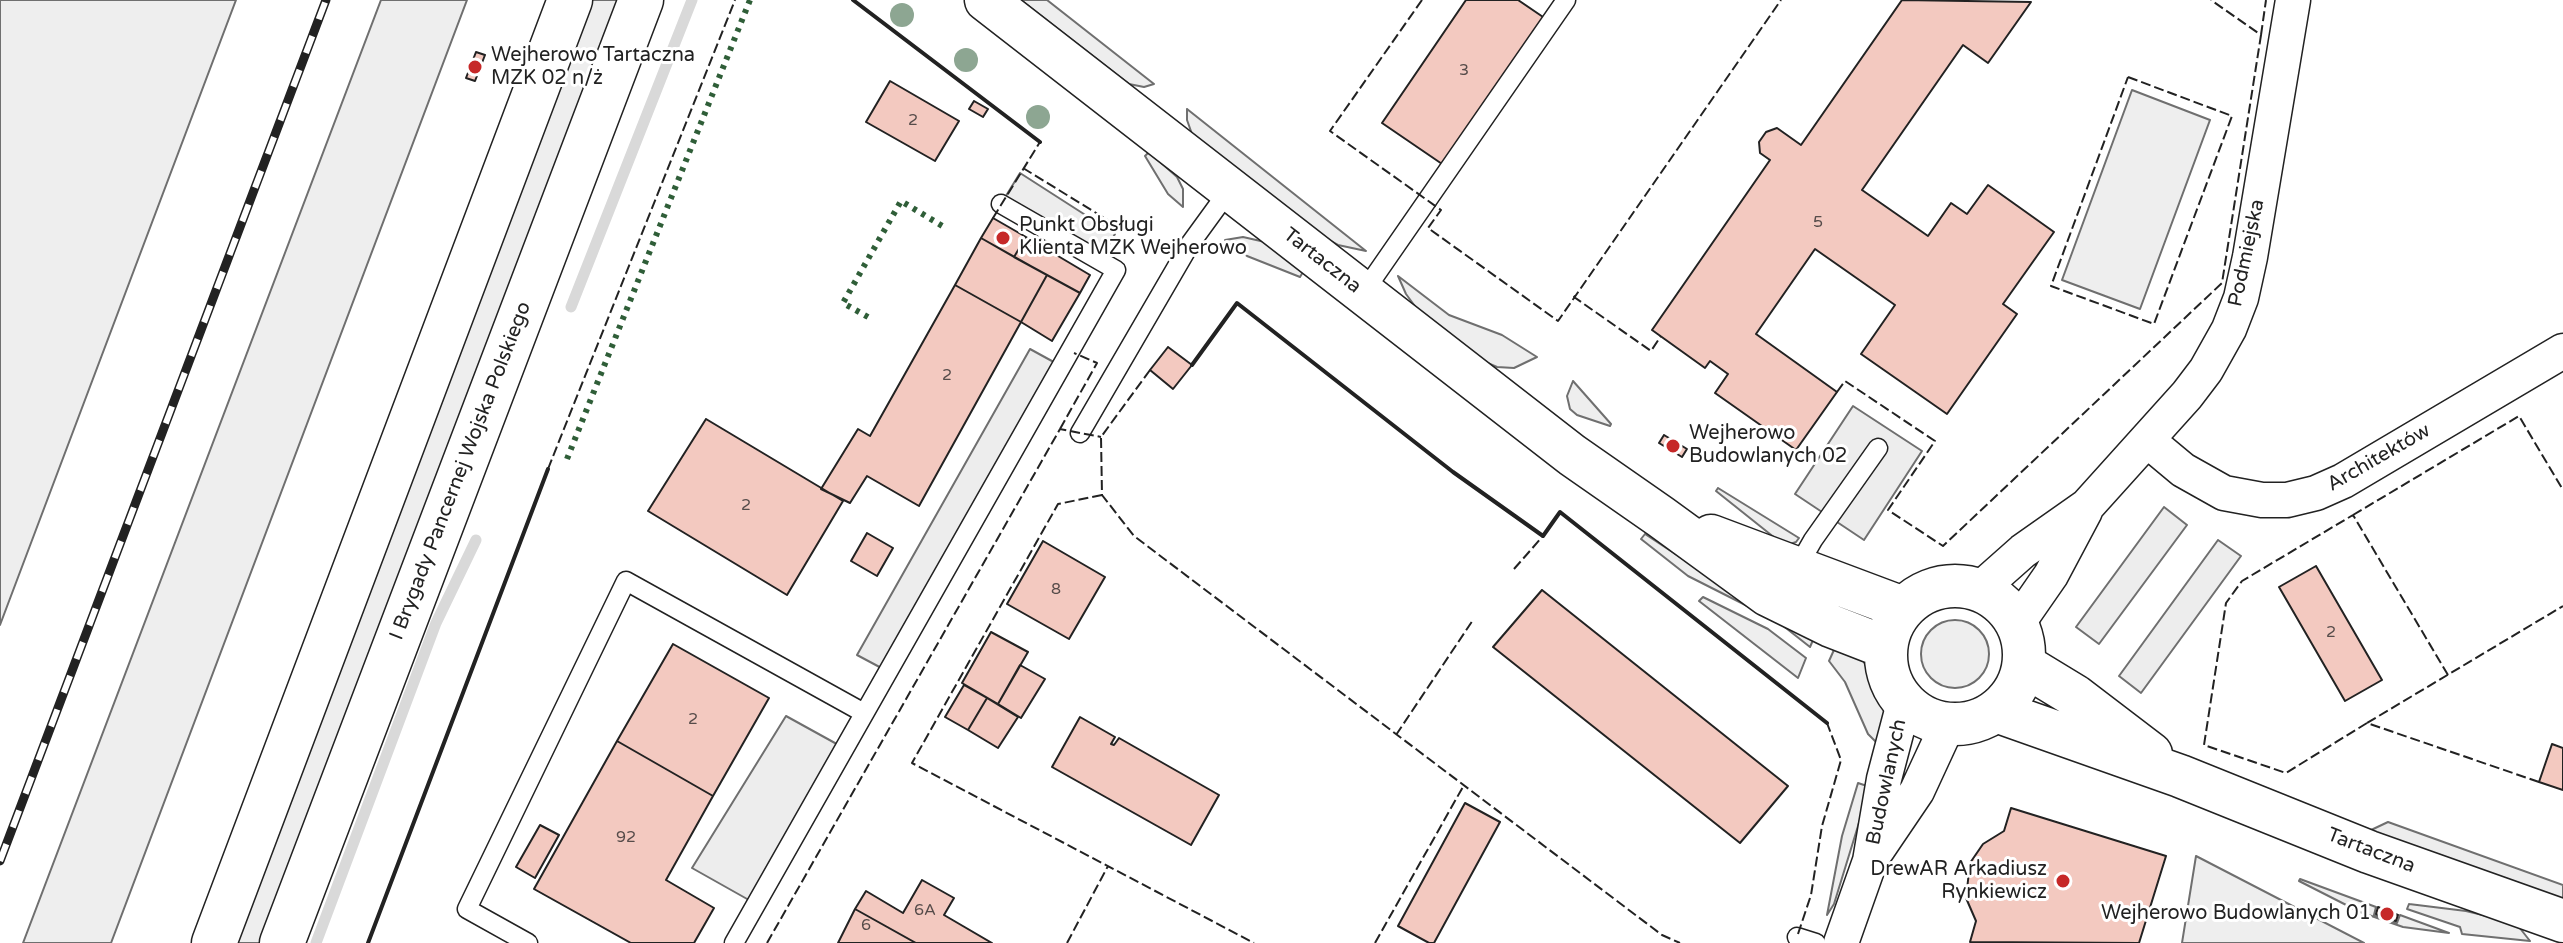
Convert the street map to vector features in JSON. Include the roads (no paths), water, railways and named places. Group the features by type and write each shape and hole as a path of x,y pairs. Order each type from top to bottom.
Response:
{"main road":[{"path":"214,943 570,0"},
{"name":"I Brygady Pancernej Wojska Polskiego","path":"282,943 641,0"}],"street":[{"name":"Tartaczna","path":"986,0 1572,455 1768,595 1831,626 1885,647"},
{"name":"Podmiejska","path":"1979,590 2023,551 2087,506 2206,370 2229,329 2241,298 2250,257 2293,0"},
{"name":"Architektów","path":"2147,440 2183,470 2224,493 2262,500 2287,500 2316,493 2343,481 2563,351"},
{"name":"Podmiejska","path":"2017,624 2051,575 2087,506"},
{"name":"Tartaczna","path":"1661,517 1903,608"},
{"path":"1952,585 1979,590 2001,603 2017,624 2024,644 2024,665 2014,691 1996,711 1973,722 1948,724 1924,717 1904,703 1889,677 1885,647 1891,626 1903,608 1925,592 1952,585"},
{"name":"Tartaczna","path":"2024,665 2075,696 2180,776"},
{"name":"Budowlanych","path":"1841,943 1870,861 1884,779 1904,703"},
{"name":"Tartaczna","path":"1996,711 2180,776 2369,852 2563,921"},
{"name":"Budowlanych","path":"1870,861 1917,791 1948,724"}],"lane":[{"path":"1363,293 1566,0"},
{"path":"1080,433 1190,244 1230,189"},
{"path":"734,943 1116,270 1001,204"},
{"path":"1797,568 1813,540 1878,448"},
{"path":"528,943 467,909 626,581 864,713"},
{"path":"1797,937 1816,943"}],"waterway":[{"path":"571,307 692,0"},
{"path":"316,943 436,623 476,540"}],"railway":[{"path":"0,861 326,0"}],"place":[{"name":"Wejherowo Tartaczna MZK 02 n/ż","path":"475,67"},
{"name":"Punkt Obsługi Klienta MZK Wejherowo","path":"1003,238"},
{"name":"Wejherowo Budowlanych 02","path":"1673,446"},
{"name":"DrewAR Arkadiusz Rynkiewicz","path":"2063,881"},
{"name":"Wejherowo Budowlanych 01","path":"2387,914"}]}
